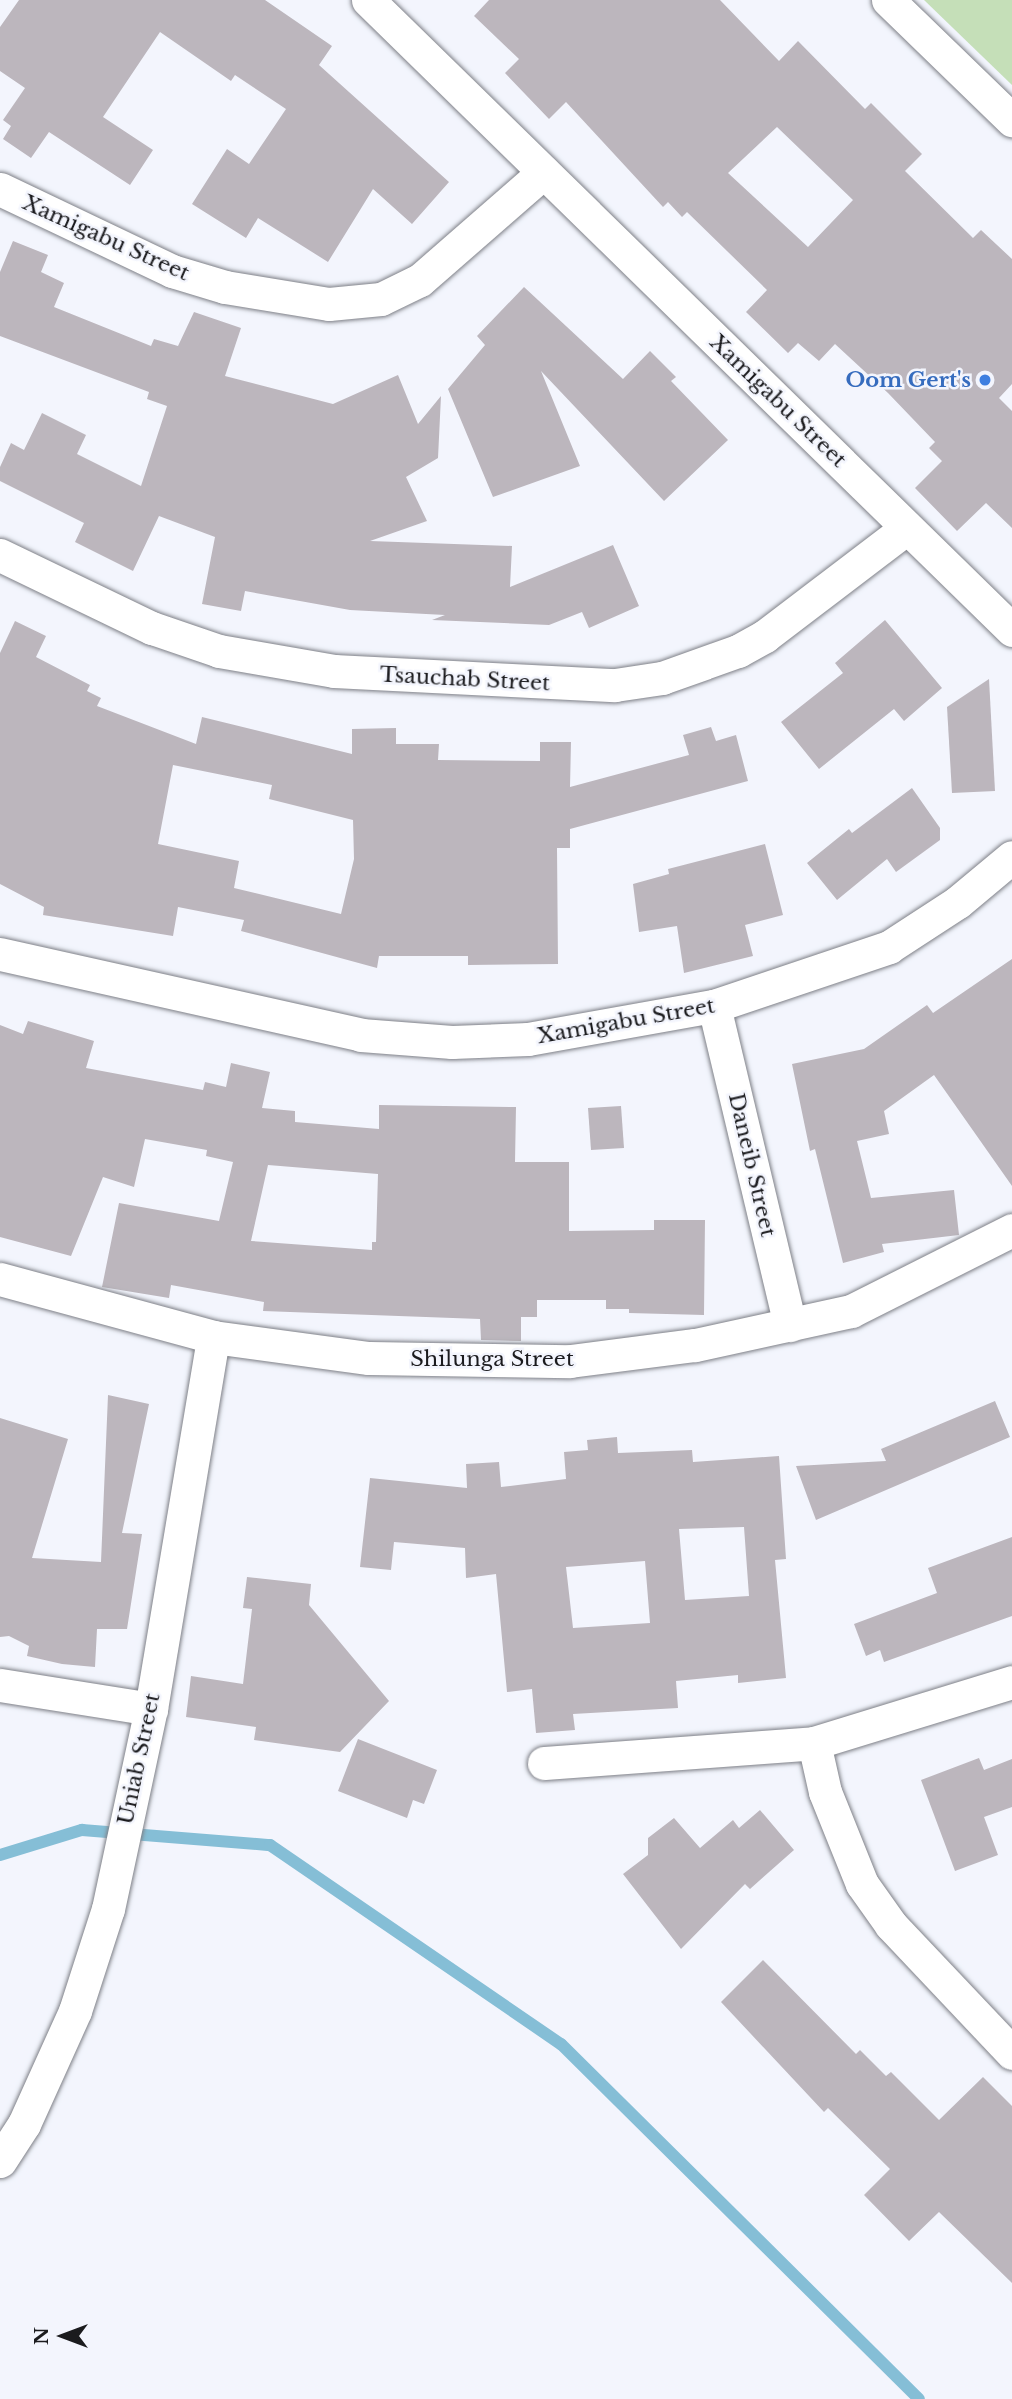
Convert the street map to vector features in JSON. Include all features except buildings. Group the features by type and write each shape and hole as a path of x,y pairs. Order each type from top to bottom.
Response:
{"street":[{"name":"Xamigabu Street","path":"368,0 1012,630"},
{"path":"888,0 1012,120"},
{"name":"Xamigabu Street","path":"0,190 172,271 236,289 329,304 381,299 420,280 544,172"},
{"name":"Tsauchab Street","path":"0,555 152,628 219,650 334,671 615,685 662,678 738,651 907,528"},
{"name":"Xamigabu Street","path":"0,954 194,1000 409,1041 565,1035 714,1006 890,947 958,902 1012,857"},
{"name":"Daneib Street","path":"714,1006 790,1325"},
{"name":"Shilunga Street","path":"0,1279 214,1337 369,1358 502,1363 570,1362 683,1347 850,1311 1012,1230"},
{"name":"Uniab Street","path":"0,2161 24,2124 75,2011 108,1909 151,1709 214,1337"},
{"path":"544,1763 814,1743 1012,1682"},
{"path":"0,1685 151,1709"},
{"path":"814,1743 825,1792 862,1884 891,1925 1012,2053"}],"green space":[{"path":"924,0 1012,0 1012,85"}],"waterway":[{"path":"0,1855 82,1830 270,1845 561,2044 919,2399"}],"place":[{"name":"Oom Gert's","path":"985,380"}]}
